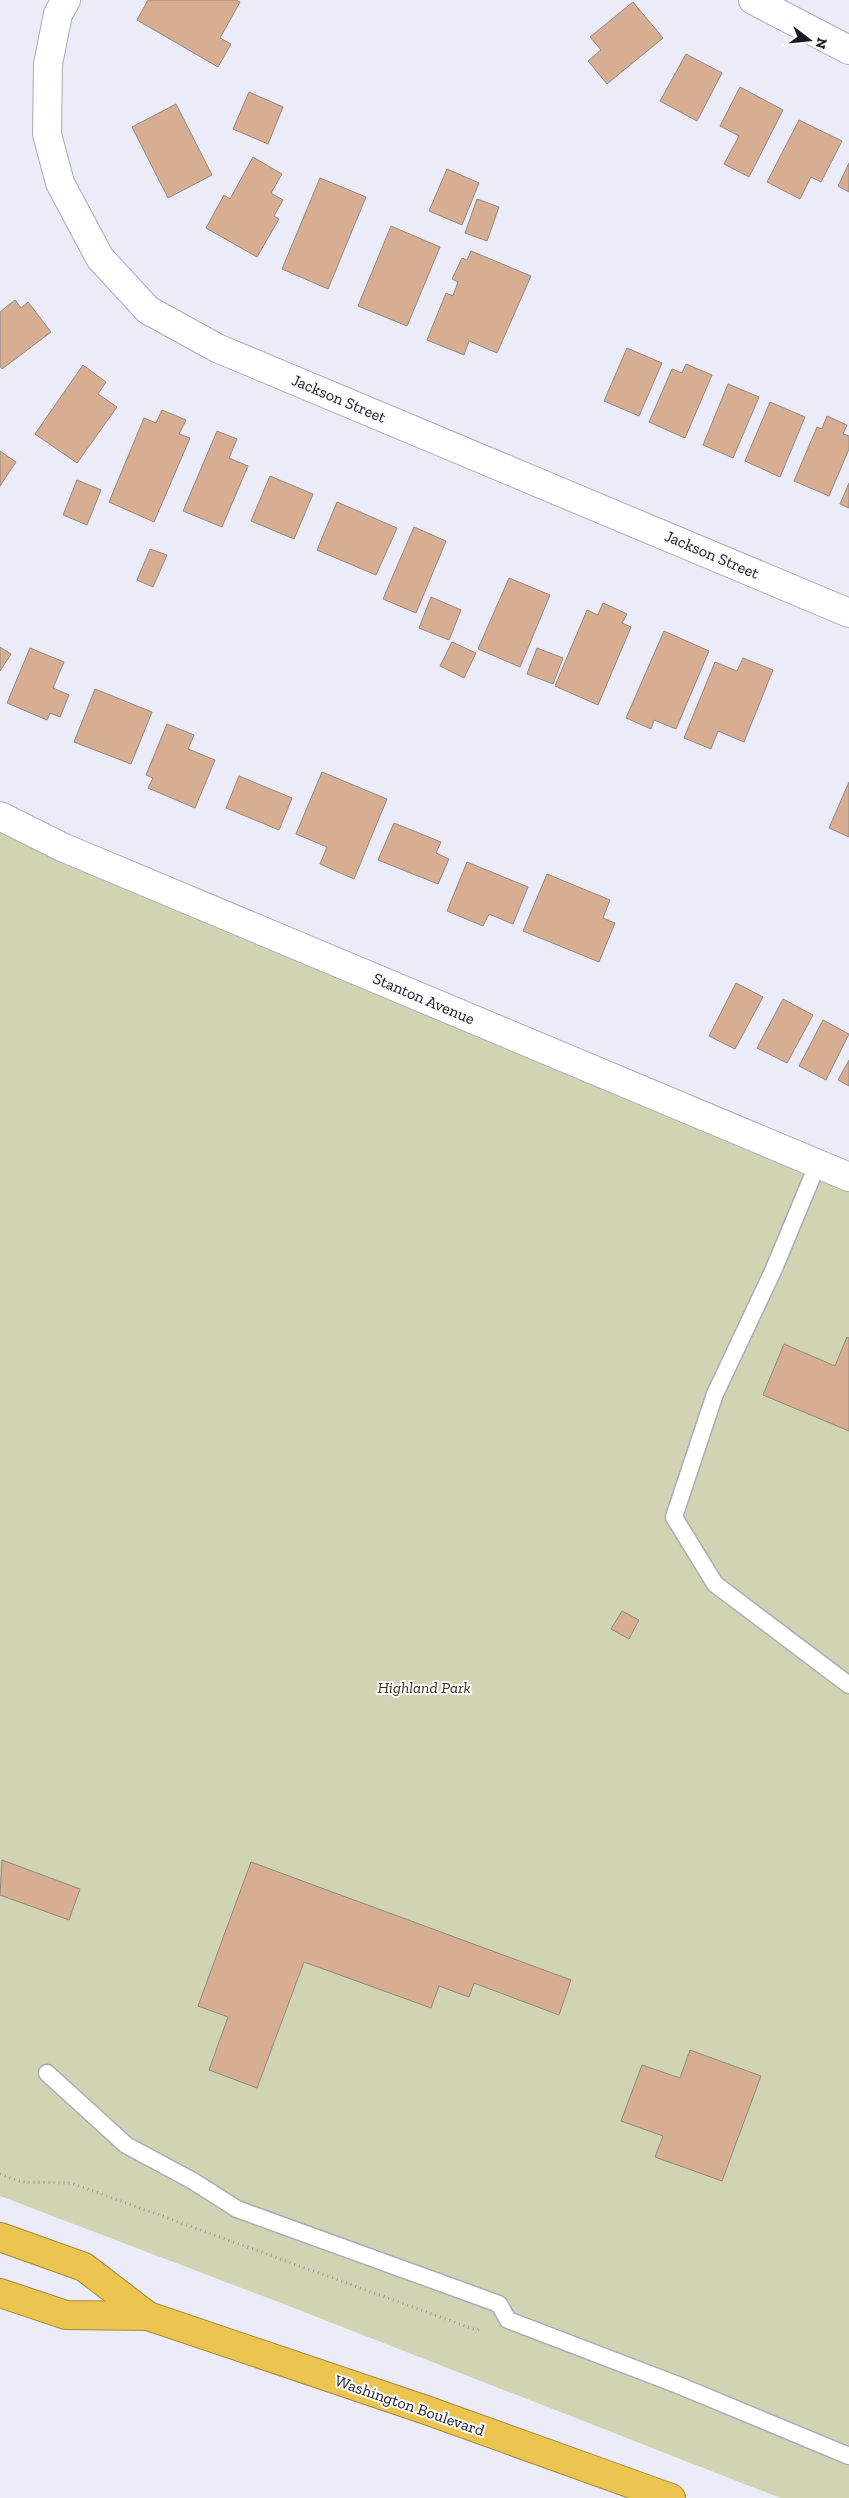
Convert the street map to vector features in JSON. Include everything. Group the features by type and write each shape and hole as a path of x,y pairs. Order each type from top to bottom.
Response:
{"highway":[{"name":"Washington Boulevard","path":"0,2237 84,2267 148,2316"},
{"name":"Washington Boulevard","path":"0,2293 66,2315 148,2316 426,2410 671,2498"}],"street":[{"name":"Jackson Street","path":"66,0 58,14 48,64 47,134 60,183 100,258 148,310 217,348 849,613"},
{"path":"753,0 849,50"},
{"name":"Stanton Avenue","path":"0,816 62,847 849,1177"}],"lane":[{"path":"818,1163 773,1270 716,1394 674,1517 715,1584 849,1684"},
{"path":"47,2073 126,2145 193,2181 237,2209 500,2304 508,2320 678,2385 849,2456"}],"path":[{"path":"0,2174 21,2182 71,2183 476,2330"}],"green space":[{"name":"Highland Park","path":"0,816 849,1177 849,2498 781,2498 294,2308 0,2196"}],"building":[{"path":"148,0 236,0 240,2 220,38 231,44 218,67 137,20"},
{"path":"633,2 663,38 607,84 588,61 601,50 590,37"},
{"path":"686,54 722,73 697,121 660,101"},
{"path":"740,87 783,110 749,177 724,164 739,136 720,126"},
{"path":"249,92 283,107 268,144 233,129"},
{"path":"176,104 212,175 168,198 132,127"},
{"path":"799,120 842,141 821,182 811,177 800,199 767,182"},
{"path":"253,157 282,174 271,193 283,200 274,216 279,219 257,257 206,228 224,195 230,199"},
{"path":"849,163 849,192 838,186"},
{"path":"447,169 479,183 462,225 429,211"},
{"path":"320,178 366,197 328,289 282,269"},
{"path":"477,199 499,207 487,241 465,233"},
{"path":"391,226 440,247 407,326 358,306"},
{"path":"471,251 531,276 497,353 469,341 464,355 427,340 446,293 453,296 458,282 452,279 462,258 467,260"},
{"path":"15,300 21,308 28,302 51,332 2,369 0,366 0,312"},
{"path":"627,348 662,363 639,416 604,401"},
{"path":"686,364 712,375 685,438 649,422 672,369 682,373"},
{"path":"83,365 106,382 98,394 117,407 77,463 35,434"},
{"path":"728,384 759,397 733,458 703,445"},
{"path":"770,402 805,417 780,477 745,461"},
{"path":"162,410 186,420 179,434 190,438 154,522 109,502 144,418 156,423"},
{"path":"827,416 847,425 843,434 849,436 849,449 829,496 794,481 817,427 822,429"},
{"path":"217,431 237,439 229,458 248,466 222,527 183,511"},
{"path":"0,451 16,462 0,486"},
{"path":"270,476 313,494 294,539 251,521"},
{"path":"77,480 101,490 87,525 63,515"},
{"path":"849,483 849,508 840,504"},
{"path":"337,502 397,528 376,575 317,550"},
{"path":"414,527 446,541 416,613 383,599"},
{"path":"150,549 167,555 153,587 137,580"},
{"path":"509,578 550,595 520,667 478,649"},
{"path":"431,597 461,610 449,640 419,628"},
{"path":"603,603 627,614 622,623 631,627 598,705 555,686 587,610 598,615"},
{"path":"664,631 709,651 676,729 654,720 651,729 626,718"},
{"path":"452,642 476,653 464,678 440,666"},
{"path":"0,647 11,654 0,671"},
{"path":"30,648 64,662 53,688 69,695 60,717 50,713 47,720 7,703"},
{"path":"537,648 563,658 553,684 527,674"},
{"path":"743,658 773,670 744,742 718,731 711,749 684,738 715,662 737,671"},
{"path":"95,689 152,712 131,764 74,742"},
{"path":"167,724 194,735 188,749 215,760 195,808 148,788 153,778 146,775"},
{"path":"322,772 387,799 354,879 320,864 327,847 296,834"},
{"path":"239,776 292,798 279,830 226,808"},
{"path":"849,782 849,837 829,828"},
{"path":"394,823 441,842 436,853 449,859 438,884 378,860"},
{"path":"467,862 528,887 513,924 489,914 483,926 447,911"},
{"path":"547,874 610,900 603,918 615,923 599,962 523,931"},
{"path":"736,983 763,997 735,1049 709,1036"},
{"path":"783,999 813,1015 787,1063 757,1048"},
{"path":"823,1020 849,1034 826,1080 799,1066"},
{"path":"849,1060 849,1086 838,1080"},
{"path":"847,1337 849,1338 849,1431 763,1395 784,1344 835,1366"},
{"path":"622,1611 639,1620 629,1639 611,1629"},
{"path":"2,1860 80,1889 69,1920 0,1895"},
{"path":"251,1862 571,1980 559,2015 474,1983 469,1997 439,1986 431,2008 304,1962 257,2088 209,2070 228,2017 198,2006"},
{"path":"690,2050 761,2076 722,2181 655,2157 663,2136 621,2121 642,2065 680,2078"}]}
